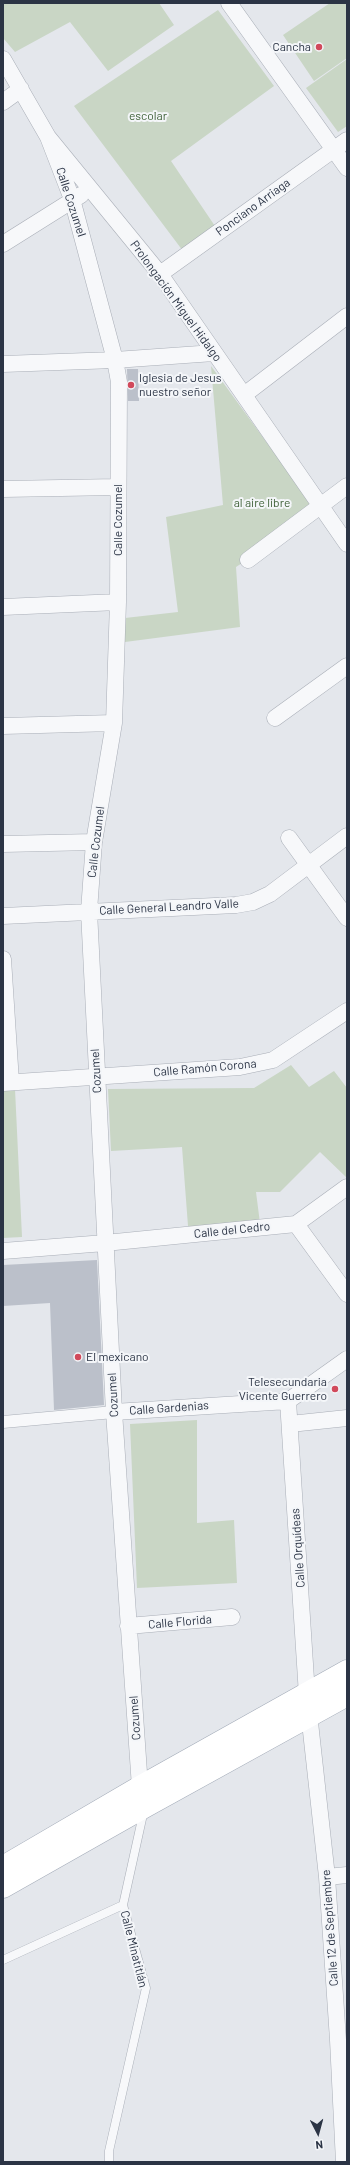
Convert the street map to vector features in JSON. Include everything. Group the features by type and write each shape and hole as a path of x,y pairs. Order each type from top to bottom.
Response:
{"main road":[{"path":"3,1888 142,1796 347,1671"},
{"path":"3,1867 142,1796 309,1717 347,1695"}],"street":[{"path":"229,3 347,168"},
{"name":"Prolongación Miguel Hidalgo","path":"3,59 22,89 48,137 160,274 347,544"},
{"path":"3,102 22,89"},
{"name":"Calle Cozumel","path":"48,137 72,199 115,360 119,382 118,602 114,723 94,842 89,911"},
{"name":"Ponciano Arriaga","path":"160,274 347,140"},
{"path":"3,244 72,199 91,190"},
{"path":"244,395 347,316"},
{"path":"3,364 115,360 214,353"},
{"path":"248,560 347,486"},
{"path":"3,489 118,488"},
{"path":"3,607 118,602"},
{"path":"275,718 347,666"},
{"path":"3,726 114,723"},
{"name":"Calle General Leandro Valle","path":"3,916 236,905 253,902 270,894 347,836"},
{"path":"289,838 307,865 347,918"},
{"path":"3,844 94,842"},
{"name":"Cozumel","path":"89,911 114,1412 128,1626 142,1796"},
{"path":"3,959 7,1083"},
{"name":"Calle Ramón Corona","path":"7,1083 240,1067 273,1060 347,1011"},
{"path":"347,1187 296,1224 347,1294"},
{"name":"Calle del Cedro","path":"3,1251 105,1243 296,1224"},
{"path":"288,1401 347,1359"},
{"name":"Calle Gardenias","path":"3,1422 114,1412 288,1401"},
{"name":"Calle Orquídeas","path":"288,1401 307,1695"},
{"path":"290,1424 347,1418"},
{"name":"Calle Florida","path":"128,1626 232,1617"},
{"name":"Calle 12 de Septiembre","path":"307,1695 327,1877 340,1960 343,2040 344,2162"},
{"path":"327,1877 347,1875"}],"lane":[{"name":"Calle Minatitlán","path":"109,2162 109,2151 146,1988 123,1905 142,1796"},
{"path":"3,1960 123,1905"}],"green space":[{"path":"3,3 159,3 174,25 108,71 70,22 15,52 3,38"},
{"name":"Cancha","path":"330,3 347,3 347,58 314,81 283,35"},
{"name":"escolar","path":"218,10 274,86 171,161 219,232 186,255 74,106"},
{"path":"347,59 347,126 338,132 306,88"},
{"name":"al aire libre","path":"211,366 318,513 236,567 240,627 125,642 125,618 178,612 166,517 223,505"},
{"path":"291,1065 309,1087 334,1071 347,1088 347,1176 346,1177 320,1152 280,1192 256,1192 261,1231 189,1239 182,1147 111,1151 108,1089 254,1088"},
{"path":"15,1089 22,1237 3,1238 3,1090"},
{"path":"197,1420 197,1523 234,1520 237,1583 137,1588 130,1424"}],"building":[{"name":"Iglesia de Jesus nuestro señor","path":"127,369 138,369 139,401 128,401"},
{"name":"El mexicano","path":"97,1260 104,1405 54,1410 50,1303 3,1306 3,1265"}],"place":[{"name":"Cancha","path":"319,47"},
{"name":"Iglesia de Jesus nuestro señor","path":"131,385"},
{"name":"El mexicano","path":"78,1357"},
{"name":"Telesecundaria Vicente Guerrero","path":"335,1389"}]}
